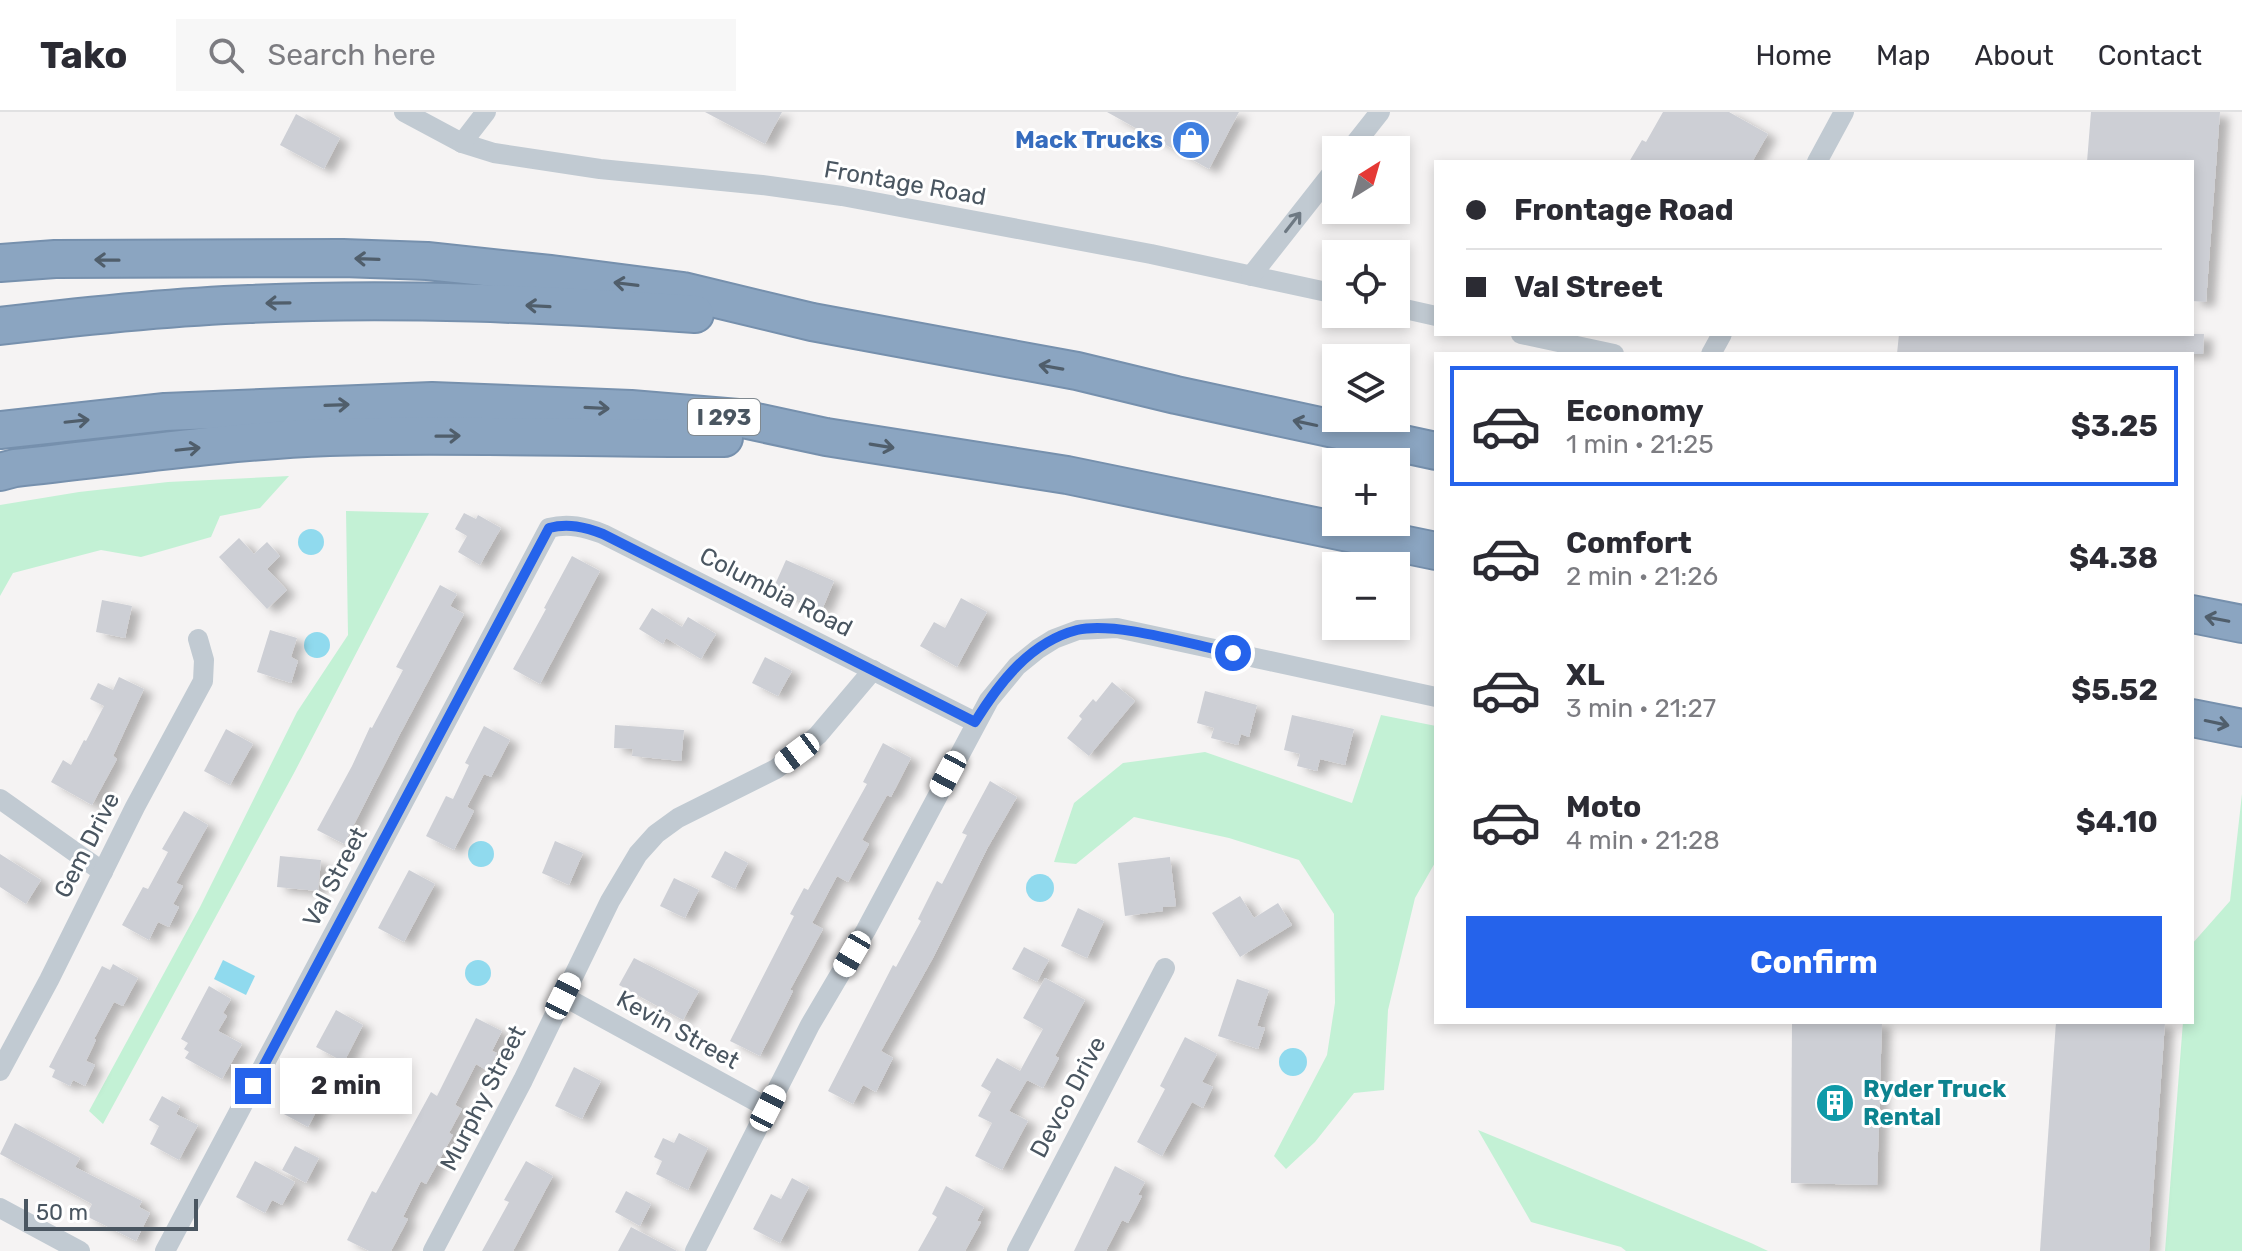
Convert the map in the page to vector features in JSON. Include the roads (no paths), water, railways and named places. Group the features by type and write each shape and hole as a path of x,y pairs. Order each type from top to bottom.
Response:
{"highway":[{"path":"0,263 55,259 343,258 427,261 683,291 812,322 1077,371 1434,451"},
{"path":"0,326 249,304 374,301 511,304 812,322"},
{"name":"I 293","path":"0,430 165,412 432,401 631,409 738,418 826,437 1067,475 1434,551"},
{"path":"0,472 209,447 327,437 826,437"},
{"path":"2194,614 2242,624"},
{"path":"2194,718 2242,728"}],"street":[{"name":"Frontage Road","path":"404,112 462,143 494,153 600,169 842,196 1151,254 1322,291"},
{"path":"462,143 486,112"},
{"path":"1361,136 1380,112"},
{"path":"1818,160 1844,112"},
{"path":"1251,276 1322,186"},
{"path":"1410,310 1434,316"},
{"path":"1530,336 1605,352"},
{"name":"Columbia Road","path":"549,528 580,526 603,534 975,722"},
{"name":"Val Street","path":"165,1251 549,528"},
{"path":"695,1251 810,1025 866,930 975,722 1002,682 1038,649 1078,630 1117,628 1434,697"},
{"name":"Gem Drive","path":"0,1071 203,681 204,660 198,639"},
{"name":"Murphy Street","path":"433,1251 523,1080 623,877 647,843 678,818 753,782 797,753 818,735 873,670"},
{"path":"0,799 103,872"},
{"name":"Devco Drive","path":"1017,1251 1165,968"},
{"name":"Kevin Street","path":"563,996 768,1108"},
{"path":"0,1208 80,1251"}],"water":[{"path":"311,529 320,533 324,542 320,551 311,555 302,551 298,542 302,533"},
{"path":"317,632 326,636 330,645 326,654 317,658 308,654 304,645 308,636"},
{"path":"481,841 490,845 494,854 490,863 481,867 472,863 468,854 472,845"},
{"path":"1040,874 1050,878 1054,888 1050,898 1040,902 1030,898 1026,888 1030,878"},
{"path":"223,960 255,976 246,995 214,979"},
{"path":"478,960 487,964 491,973 487,982 478,986 469,982 465,973 469,964"},
{"path":"1293,1048 1303,1052 1307,1062 1303,1072 1293,1076 1283,1072 1279,1062 1283,1052"}],"place":[{"name":"Mack Trucks","path":"1191,140"},
{"name":"Ryder Truck Rental","path":"1835,1103"}]}
